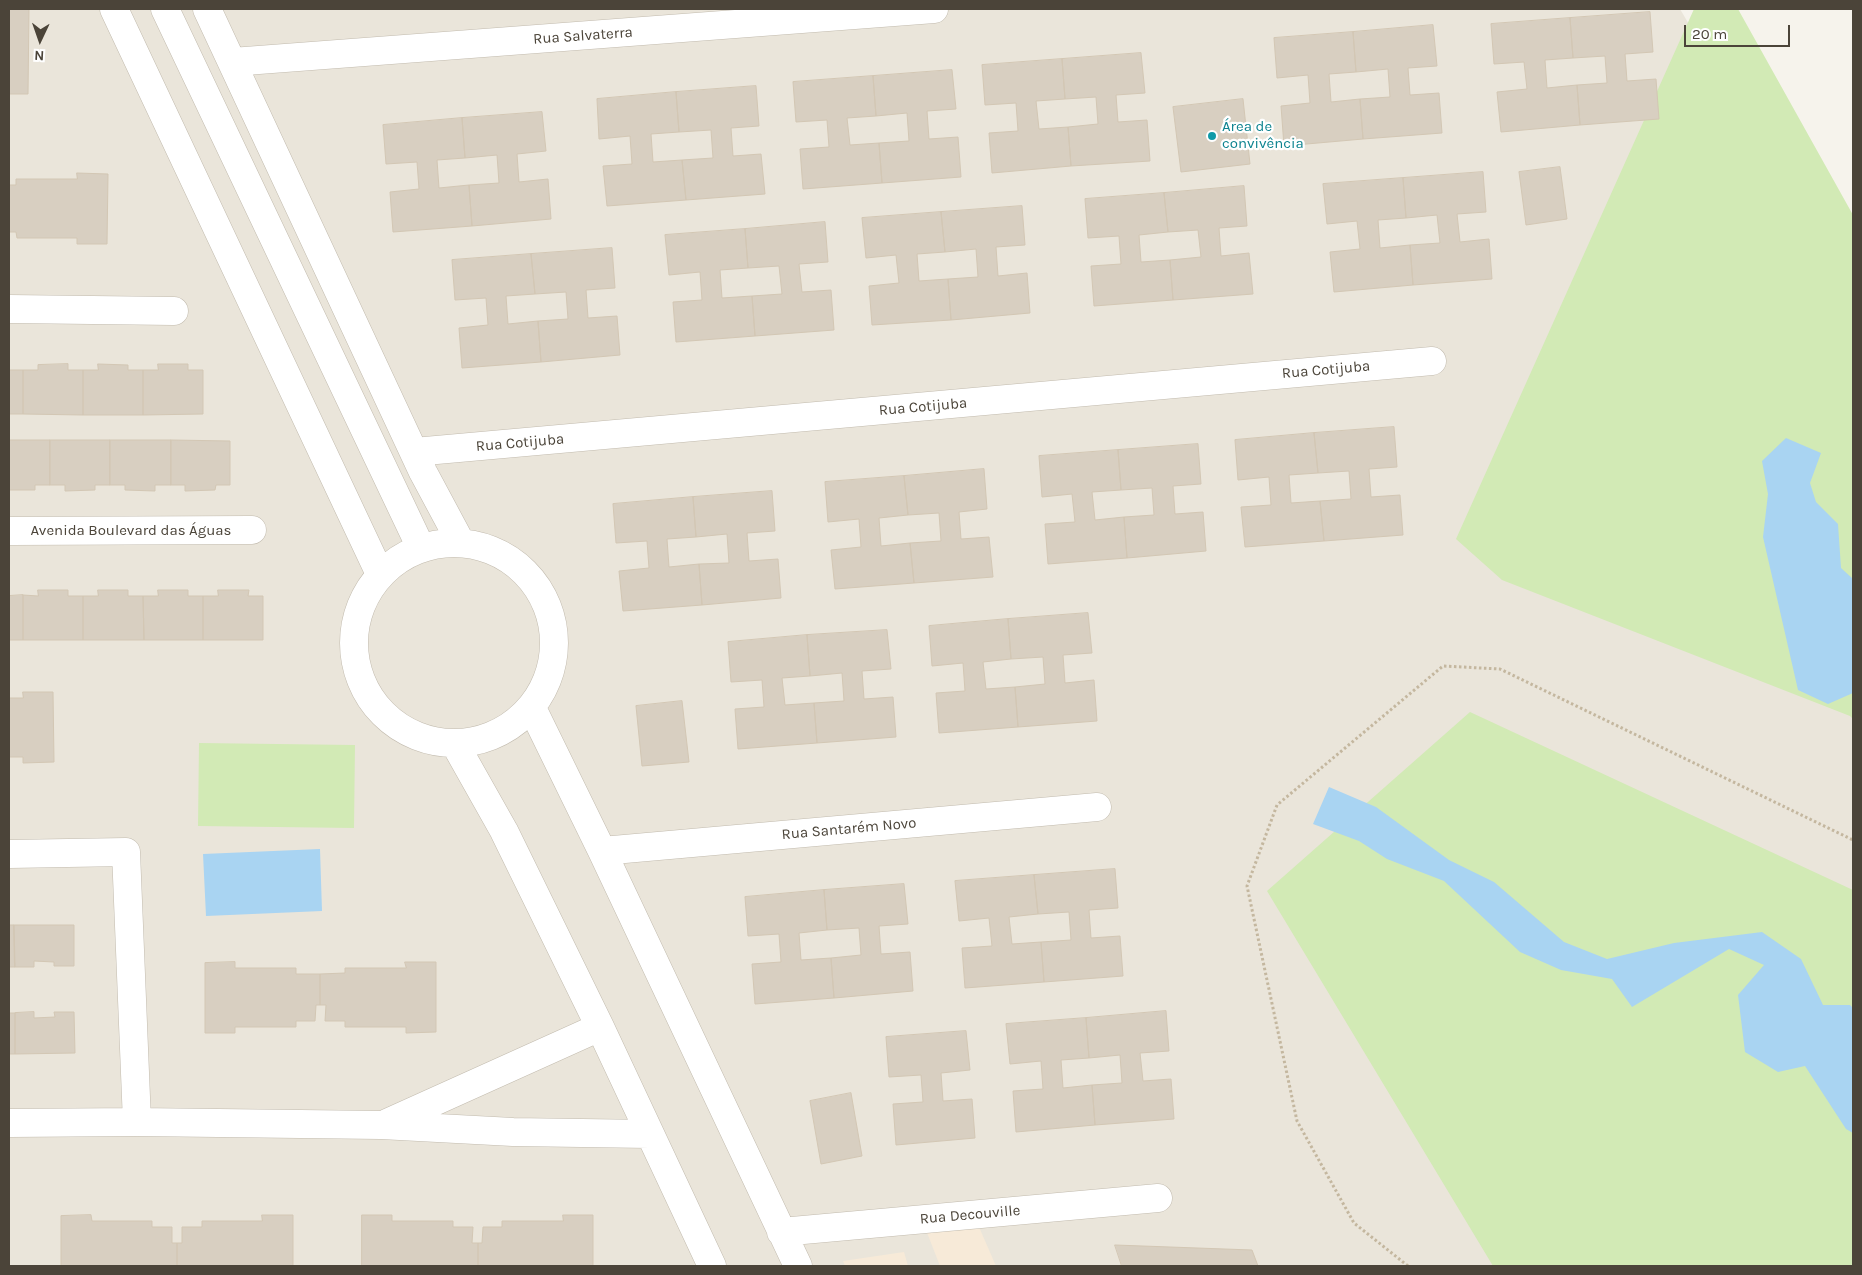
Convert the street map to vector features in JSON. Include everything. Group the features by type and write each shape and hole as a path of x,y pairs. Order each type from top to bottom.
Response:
{"street":[{"path":"114,9 380,574"},
{"path":"165,9 421,548"},
{"path":"207,9 414,452 460,543"},
{"name":"Rua Salvaterra","path":"232,62 934,9"},
{"path":"9,309 174,311"},
{"name":"Rua Cotijuba","path":"414,452 1432,361"},
{"name":"Avenida Boulevard das Águas","path":"9,531 252,530"},
{"path":"440,543 460,543 492,550 519,566 540,590 552,618 555,650 548,681 532,708 510,727 484,740 455,744 422,739 392,723 370,699 356,668 353,634 362,602 380,574 399,559 421,548 440,543"},
{"path":"532,708 602,851 798,1266"},
{"path":"455,744 504,831 600,1027 712,1266"},
{"name":"Rua Santarém Novo","path":"602,851 1097,807"},
{"path":"9,854 126,852 137,1122"},
{"path":"381,1125 600,1027"},
{"path":"9,1123 137,1122 381,1125 513,1132 650,1134"},
{"name":"Rua Decouville","path":"781,1232 1158,1198"}],"path":[{"path":"1408,1266 1354,1223 1297,1121 1248,886 1277,805 1443,666 1500,669 1853,840"}],"shaded area":[{"path":"9,9 1680,9 1853,301 1853,1266 9,1266"},
{"path":"979,1227 996,1266 940,1266 926,1230"},
{"path":"904,1252 908,1266 845,1266 843,1261"}],"green space":[{"path":"1694,9 1738,9 1853,215 1853,719 1850,716 1502,580 1456,539"},
{"path":"1470,712 1853,890 1853,1266 1493,1266 1267,891"},
{"path":"199,743 355,745 354,828 198,826"}],"water":[{"path":"1786,438 1821,453 1810,483 1816,502 1838,524 1841,568 1853,579 1853,693 1828,704 1798,690 1763,537 1768,494 1762,461"},
{"path":"1329,787 1376,807 1449,860 1494,882 1564,942 1607,959 1674,943 1762,932 1801,959 1823,1005 1850,1005 1853,1008 1853,1133 1846,1129 1805,1066 1778,1072 1745,1052 1738,995 1764,965 1729,949 1632,1007 1612,979 1561,970 1520,952 1444,881 1387,859 1359,841 1313,824"},
{"path":"320,849 322,911 206,916 203,854"}],"building":[{"path":"9,9 29,9 28,94 9,94"},
{"path":"1650,12 1653,52 1625,54 1627,81 1656,79 1659,119 1580,125 1577,85 1607,83 1605,56 1573,58 1570,18"},
{"path":"1570,18 1573,58 1545,60 1547,88 1577,85 1580,125 1501,132 1497,92 1527,89 1524,62 1494,64 1491,24"},
{"path":"1433,25 1437,66 1408,68 1410,95 1439,93 1442,133 1363,139 1360,99 1390,97 1388,69 1356,72 1353,32"},
{"path":"1353,32 1356,72 1329,74 1331,102 1360,99 1363,139 1284,146 1281,106 1310,103 1308,75 1277,78 1274,38"},
{"path":"1141,53 1145,93 1116,95 1118,122 1147,120 1150,161 1071,166 1068,127 1098,124 1096,97 1065,99 1062,59"},
{"path":"1062,59 1065,99 1036,101 1039,129 1068,127 1071,166 992,173 989,133 1018,131 1016,103 985,105 982,65"},
{"path":"952,70 956,109 927,111 929,139 958,137 961,177 882,183 879,143 909,141 907,113 876,116 873,76"},
{"path":"873,76 876,116 847,118 850,145 879,143 882,183 803,189 800,149 829,147 827,120 796,122 793,82"},
{"path":"756,86 759,126 731,128 733,156 761,154 765,194 686,200 682,160 713,158 711,130 679,132 676,92"},
{"path":"676,92 679,132 651,134 653,162 682,160 686,200 607,206 603,166 632,164 630,136 599,139 597,99"},
{"name":"Área de convivência","path":"1243,99 1250,164 1181,172 1173,107"},
{"path":"542,112 546,151 517,154 519,182 548,179 551,219 472,226 469,185 499,183 497,155 465,158 462,118"},
{"path":"462,118 465,158 437,160 439,188 469,185 472,226 393,232 390,192 419,189 417,162 386,164 383,125"},
{"path":"1560,167 1567,219 1526,225 1519,172"},
{"path":"1483,172 1486,212 1457,214 1460,242 1489,239 1492,279 1413,285 1410,245 1440,243 1437,215 1406,218 1403,178"},
{"path":"77,173 108,174 107,244 77,244 77,238 17,238 16,232 9,232 9,185 16,185 16,179 77,179"},
{"path":"1403,178 1406,218 1378,220 1380,248 1410,245 1413,285 1334,292 1330,252 1360,249 1357,221 1327,224 1323,184"},
{"path":"1244,186 1247,226 1219,228 1221,256 1249,253 1253,294 1173,300 1170,260 1201,257 1198,230 1168,232 1164,193"},
{"path":"1164,193 1168,232 1139,235 1141,262 1170,260 1173,300 1094,306 1091,266 1121,264 1119,236 1088,238 1085,199"},
{"path":"1022,206 1025,245 996,247 998,276 1027,273 1030,313 951,320 948,279 978,277 976,249 945,252 941,212"},
{"path":"941,212 945,252 917,254 919,281 948,279 951,320 872,325 869,286 899,283 896,255 866,258 862,218"},
{"path":"825,222 828,262 799,264 802,292 831,290 834,330 755,336 752,296 782,294 779,266 748,268 745,229"},
{"path":"745,229 748,268 720,270 722,298 752,296 755,336 676,342 673,302 702,300 700,272 669,275 665,235"},
{"path":"612,248 615,288 586,290 588,318 617,316 620,355 541,362 538,321 568,319 566,292 535,294 531,254"},
{"path":"531,254 535,294 506,296 508,324 538,321 541,362 462,368 459,328 488,325 486,298 455,300 452,260"},
{"path":"68,364 68,370 83,370 83,415 23,414 23,370 38,370 38,365"},
{"path":"98,364 128,365 128,370 143,370 143,415 83,415 83,370 98,370"},
{"path":"158,364 188,364 188,370 203,370 203,414 143,415 143,370 158,370"},
{"path":"9,370 23,370 23,414 9,414"},
{"path":"1394,427 1397,467 1369,469 1371,497 1400,495 1403,535 1324,541 1320,501 1351,499 1349,471 1318,473 1314,433"},
{"path":"1314,433 1318,473 1289,475 1291,503 1320,501 1324,541 1245,547 1241,507 1271,505 1269,477 1238,480 1235,440"},
{"path":"9,440 50,440 50,485 35,485 35,490 9,490"},
{"path":"50,440 110,440 110,485 95,485 95,490 65,491 65,485 50,485"},
{"path":"110,440 171,440 171,485 155,485 155,491 125,490 125,485 110,485"},
{"path":"171,440 230,441 230,485 216,485 215,490 185,491 185,485 171,485"},
{"path":"1198,444 1201,484 1173,486 1175,514 1203,512 1206,551 1127,558 1124,517 1154,515 1152,488 1121,490 1118,450"},
{"path":"1118,450 1121,490 1092,492 1095,520 1124,517 1127,558 1048,564 1045,524 1075,522 1072,494 1042,497 1039,456"},
{"path":"984,469 987,509 959,512 961,539 989,537 993,577 914,583 910,543 941,541 939,513 908,515 904,476"},
{"path":"904,476 908,515 879,518 881,546 910,543 914,583 835,589 831,550 861,547 859,519 828,522 825,482"},
{"path":"772,491 775,531 747,533 749,561 778,559 781,598 702,605 699,564 729,563 727,534 696,537 693,497"},
{"path":"693,497 696,537 667,539 669,567 699,564 702,605 623,611 619,571 649,568 647,541 616,543 613,504"},
{"path":"38,590 68,590 68,596 83,596 83,640 23,640 23,595 38,596"},
{"path":"98,590 128,590 128,596 143,596 144,640 83,640 83,596 98,596"},
{"path":"158,590 188,590 188,596 203,596 203,640 144,640 143,596 158,596"},
{"path":"218,590 249,590 248,596 263,596 263,640 203,640 203,596 218,596"},
{"path":"23,595 23,640 9,640 9,596"},
{"path":"1088,613 1092,653 1063,655 1065,683 1094,680 1097,721 1018,727 1015,687 1045,684 1043,657 1011,659 1008,619"},
{"path":"1008,619 1011,659 983,662 986,689 1015,687 1018,727 939,733 936,693 965,691 963,663 932,666 929,626"},
{"path":"887,630 891,669 862,671 864,699 893,697 896,737 817,743 814,703 844,701 842,673 810,676 807,635"},
{"path":"807,635 810,676 782,678 785,705 814,703 817,743 738,749 735,709 764,707 762,680 731,682 728,642"},
{"path":"23,692 53,692 54,762 23,763 23,757 9,757 9,698 23,698"},
{"path":"682,701 689,762 642,766 636,706"},
{"path":"1115,869 1118,908 1089,910 1091,938 1120,936 1123,976 1044,982 1041,942 1071,940 1069,912 1038,914 1034,875"},
{"path":"1034,875 1038,914 1009,917 1012,944 1041,942 1044,982 965,988 962,948 992,946 989,918 959,921 955,881"},
{"path":"904,884 908,924 879,926 881,954 910,952 913,991 834,998 831,958 861,955 859,928 827,930 824,890"},
{"path":"824,890 827,930 799,933 801,960 831,958 834,998 755,1004 752,964 781,962 779,934 748,936 745,897"},
{"path":"9,925 14,925 15,967 9,967"},
{"path":"14,925 74,925 74,966 54,966 54,962 34,961 34,967 15,967"},
{"path":"235,962 235,968 296,968 296,974 320,974 320,1005 316,1005 315,1021 296,1021 296,1027 235,1027 235,1033 205,1033 205,963"},
{"path":"405,962 436,962 436,1032 406,1033 406,1027 345,1027 345,1021 325,1021 326,1005 320,1005 320,974 345,973 345,968 406,968"},
{"path":"1166,1011 1169,1051 1140,1053 1143,1081 1171,1079 1174,1119 1095,1125 1092,1085 1122,1083 1120,1055 1089,1058 1086,1018"},
{"path":"34,1012 34,1018 55,1017 54,1012 74,1012 75,1053 15,1054 15,1013"},
{"path":"9,1013 15,1013 15,1054 9,1054"},
{"path":"1086,1018 1089,1058 1061,1060 1063,1088 1092,1085 1095,1125 1016,1132 1013,1091 1043,1089 1041,1061 1010,1064 1006,1024"},
{"path":"966,1031 970,1070 941,1073 943,1101 972,1099 975,1138 896,1145 893,1104 923,1102 921,1075 889,1077 886,1037"},
{"path":"851,1093 862,1156 821,1164 810,1101"},
{"path":"91,1215 92,1221 152,1221 152,1227 172,1227 172,1243 177,1243 177,1266 61,1266 61,1216"},
{"path":"262,1215 293,1215 293,1266 177,1266 177,1243 182,1243 182,1227 202,1227 202,1221 262,1221"},
{"path":"362,1215 392,1215 392,1221 453,1221 453,1227 473,1227 472,1243 478,1243 478,1266 362,1266"},
{"path":"563,1215 593,1215 593,1266 478,1266 478,1243 482,1243 483,1227 502,1227 502,1221 563,1221"},
{"path":"1115,1245 1252,1250 1258,1266 1122,1266"}],"place":[{"name":"Área de convivência","path":"1212,136"}]}
